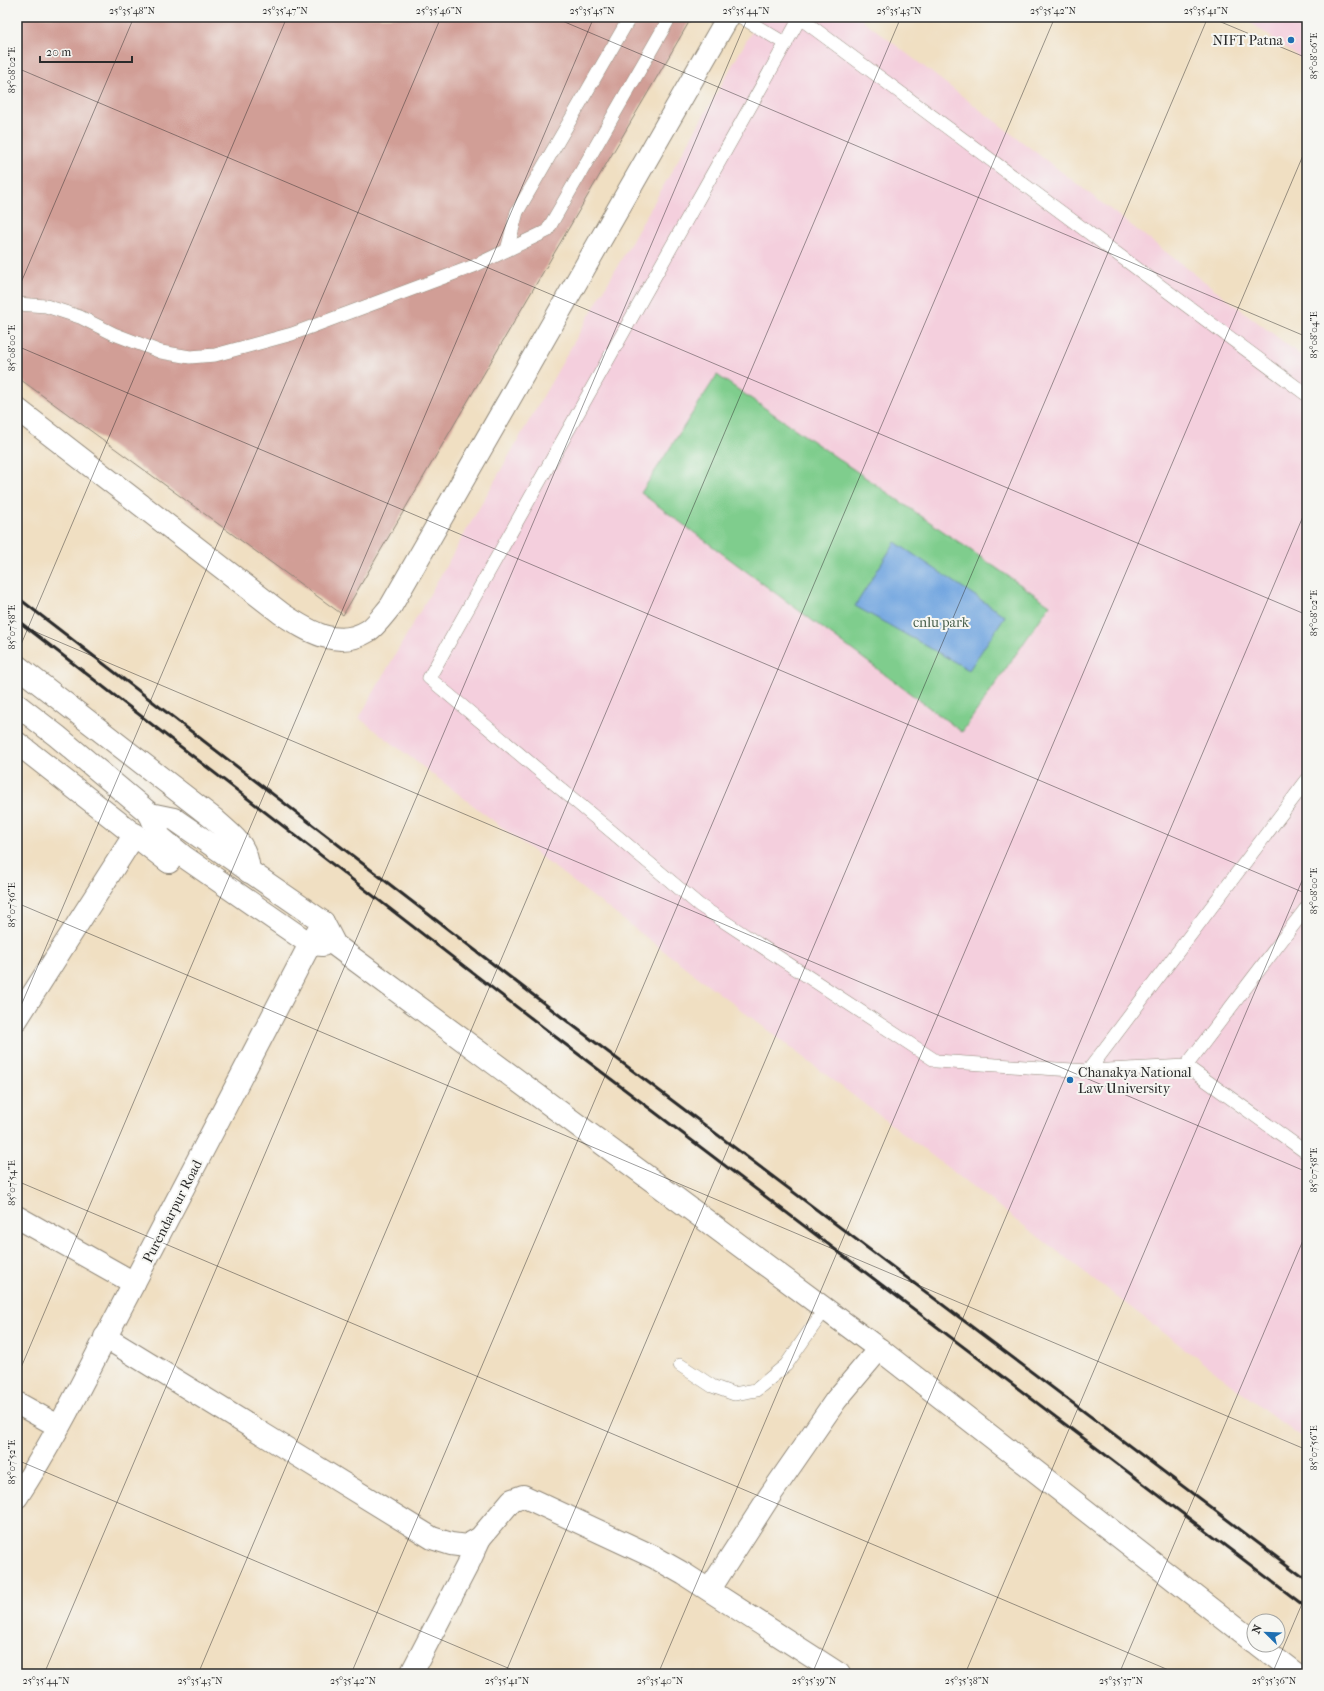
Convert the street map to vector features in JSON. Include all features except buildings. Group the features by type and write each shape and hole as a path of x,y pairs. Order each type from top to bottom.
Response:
{"street":[{"path":"17,409 282,614 312,633 343,640 368,631 391,606 728,17"},
{"path":"17,666 214,819 241,845 246,852 249,872"},
{"path":"17,705 57,736 150,814 160,837 183,856 310,944 335,945"},
{"path":"17,743 135,834 173,866 182,870 203,870"},
{"path":"150,814 174,819 323,922 335,945 879,1349 1246,1636"},
{"path":"17,1019 135,834"},
{"name":"Purendarpur Road","path":"17,1497 34,1470 58,1426 310,944 323,922"},
{"path":"17,1217 134,1283"},
{"path":"105,1337 432,1538 451,1544 466,1546 480,1538"},
{"path":"710,1589 771,1494 836,1400 879,1349"},
{"path":"17,1403 58,1426"},
{"path":"411,1674 480,1538 512,1500 524,1496 654,1557 710,1589 839,1674"},
{"path":"1268,1653 1296,1674"}],"lane":[{"path":"507,250 518,212 630,17"},
{"path":"17,304 46,306 80,317 114,334 161,352 190,357 215,356 292,334 474,266 547,231 670,17"},
{"path":"741,17 786,44"},
{"path":"1307,395 800,18 429,678 699,905 936,1061 1088,1071 1186,1066 1307,1153"},
{"path":"1088,1071 1307,780"},
{"path":"1186,1066 1307,907"},
{"path":"680,1365 712,1386 734,1394 756,1390 786,1365 825,1309"}],"shaded area":[{"name":"Chanakya National Law University","path":"760,17 859,17 1307,360 1307,1442 359,718"},
{"name":"NIFT Patna","path":"1243,17 1307,17 1307,63"}],"green space":[{"name":"cnlu park","path":"717,375 1050,605 962,732 641,493"}],"water":[{"path":"895,542 1005,616 969,670 855,606"}],"railway":[{"path":"17,597 563,1018 1307,1580"},
{"path":"17,620 553,1035 1307,1608"}],"place":[{"name":"NIFT Patna","path":"1291,40"},
{"name":"Chanakya National Law University","path":"1070,1080"}]}
